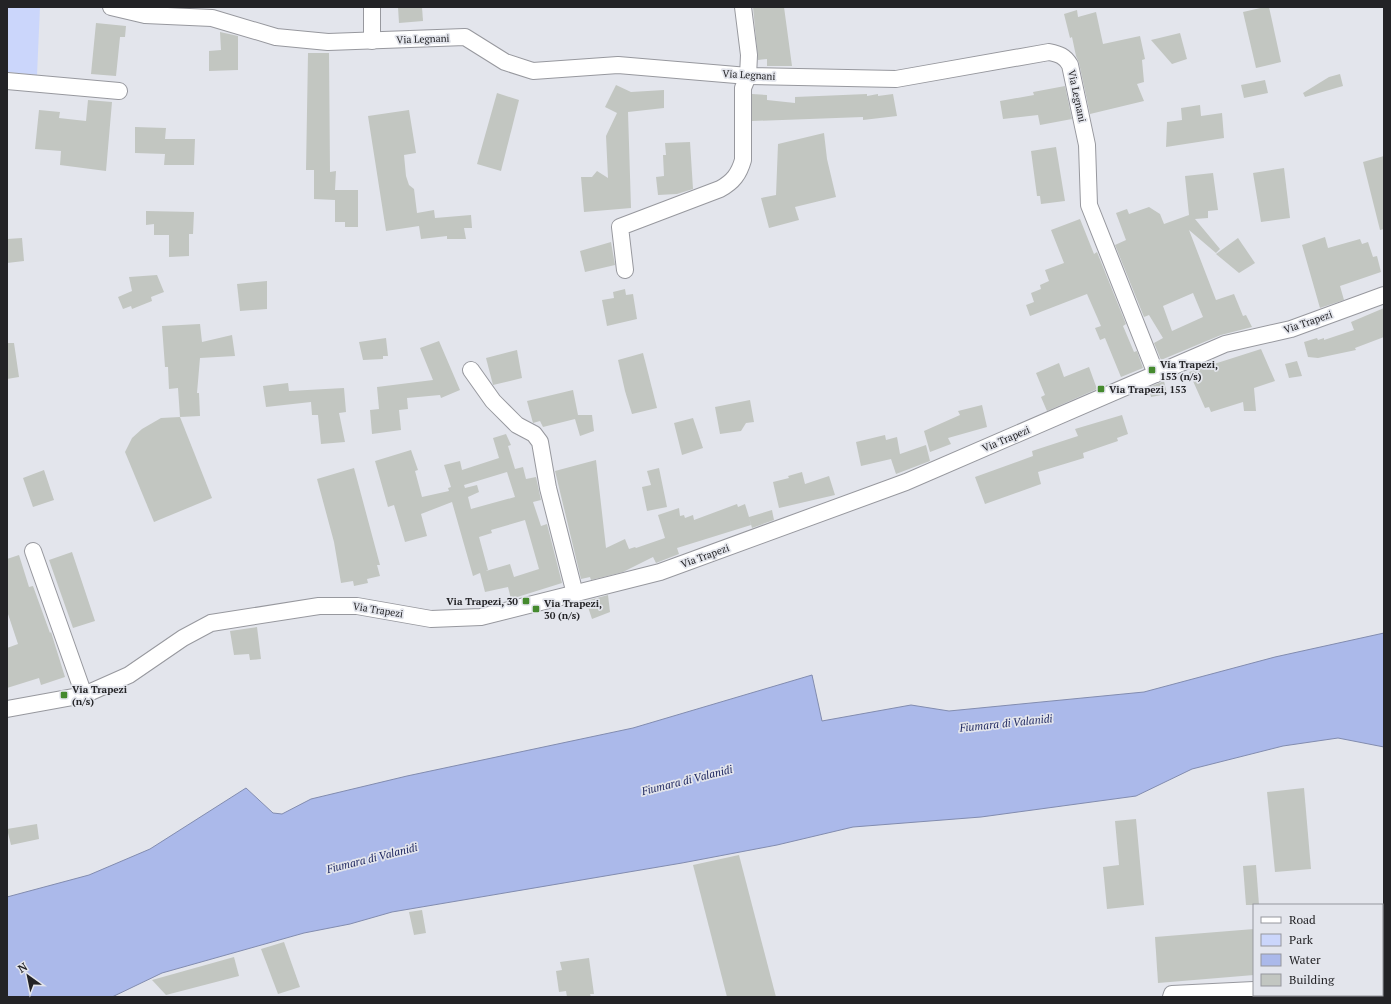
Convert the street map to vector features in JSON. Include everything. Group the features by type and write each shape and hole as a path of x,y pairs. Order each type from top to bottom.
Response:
{"street":[{"name":"Via Legnani","path":"110,7 145,15 212,18 276,37 328,42 465,37 504,62 534,72 618,66 748,76 896,79 1049,52 1066,58 1070,65 1087,145 1089,205 1156,374"},
{"path":"372,7 372,41"},
{"path":"625,270 620,227 720,189 731,182 740,171 743,160 743,88 748,76 749,55 743,7"},
{"path":"7,81 119,91"},
{"name":"Via Trapezi","path":"7,709 84,695 129,675 183,638 211,623 319,606 357,606 431,620 481,617 660,572 906,482 1225,344 1291,330 1384,294"},
{"path":"471,370 493,401 517,425 534,434 540,442 548,488 575,594"},
{"path":"33,551 84,695"},
{"path":"1171,997 1172,994 1253,990"}],"green space":[{"path":"7,7 40,7 37,75 7,72"}],"water":[{"name":"Fiumara di Valanidi","path":"1384,633 1384,747 1338,738 1283,746 1192,769 1136,796 981,817 853,827 777,845 682,863 392,912 350,924 304,933 162,973 112,997 7,997 7,897 89,875 150,849 246,788 273,813 282,814 311,799 407,776 633,728 812,675 822,721 911,705 949,711 1144,692 1275,657"}],"building":[{"path":"398,7 422,7 423,21 399,23"},
{"path":"753,7 784,7 792,66 767,66 767,59 758,60"},
{"path":"1269,7 1281,62 1256,68 1243,12"},
{"path":"1077,10 1078,17 1096,12 1103,44 1140,36 1145,59 1142,60 1144,82 1137,84 1144,101 1090,114 1079,63 1072,37 1070,38 1064,14"},
{"path":"96,23 126,26 125,37 120,37 116,76 91,74"},
{"path":"220,32 238,36 238,70 209,71 209,51 221,50"},
{"path":"1180,33 1187,59 1172,64 1151,40"},
{"path":"308,53 329,53 330,172 336,171 335,190 358,190 358,227 345,227 345,222 335,222 335,200 314,199 314,170 306,170"},
{"path":"1340,74 1343,86 1305,97 1303,93 1329,77"},
{"path":"1265,80 1268,93 1244,98 1241,85"},
{"path":"616,85 631,92 664,90 664,108 628,112 631,208 584,212 581,177 592,177 597,171 608,178 606,136 617,113 605,107"},
{"path":"1065,86 1072,119 1040,125 1038,115 1003,119 1000,101 1034,95 1033,92"},
{"path":"497,93 519,100 501,171 477,164"},
{"path":"752,94 767,95 767,100 795,103 795,97 867,94 867,96 878,94 878,96 893,94 897,116 863,120 863,117 752,121"},
{"path":"88,100 112,102 106,171 60,165 61,151 35,149 39,110 60,112 59,118 86,121"},
{"path":"1200,105 1201,116 1222,113 1224,138 1166,147 1167,122 1182,120 1181,108"},
{"path":"409,110 416,153 404,155 406,176 409,185 414,189 417,213 434,210 435,218 471,215 472,228 464,228 466,239 447,239 447,236 421,239 419,226 386,231 368,116"},
{"path":"135,127 166,128 165,139 195,139 194,165 164,165 165,154 135,153"},
{"path":"824,133 827,159 836,197 795,207 799,220 769,228 761,198 776,195 778,144"},
{"path":"690,142 693,189 677,194 658,195 656,177 664,176 663,155 666,155 665,143"},
{"path":"1056,147 1065,201 1041,204 1040,196 1037,196 1031,151"},
{"path":"1384,156 1384,229 1380,230 1363,162"},
{"path":"1284,168 1290,218 1261,222 1253,173"},
{"path":"1213,173 1218,210 1208,211 1208,218 1195,219 1220,249 1216,253 1189,230 1216,300 1234,294 1243,316 1246,315 1252,327 1221,335 1161,360 1154,343 1163,338 1149,315 1144,317 1115,245 1126,240 1116,213 1127,209 1129,214 1149,207 1160,214 1164,224 1189,215 1185,176","holes":["1193,293 1203,317 1172,331 1163,306"]},
{"path":"146,211 194,212 193,234 189,234 189,256 169,257 169,235 154,235 154,224 146,225"},
{"path":"1080,219 1094,254 1097,252 1126,324 1123,326 1134,352 1137,351 1143,368 1121,377 1105,338 1100,340 1095,328 1101,326 1087,294 1030,316 1026,305 1034,302 1031,293 1041,289 1040,285 1049,281 1045,270 1064,263 1051,230"},
{"path":"1325,237 1328,248 1360,239 1362,244 1368,242 1373,257 1377,256 1381,272 1340,286 1344,300 1320,308 1302,245"},
{"path":"22,238 24,261 7,263 7,239"},
{"path":"1238,238 1255,263 1239,273 1216,254"},
{"path":"611,242 615,265 585,272 580,251"},
{"path":"157,275 164,292 151,297 152,301 132,309 131,306 123,309 118,297 132,291 129,277"},
{"path":"267,281 267,309 240,311 237,284"},
{"path":"625,289 626,295 633,294 637,319 607,326 602,300 614,298 613,292"},
{"path":"1384,308 1384,337 1355,348 1356,350 1318,358 1308,357 1304,342 1317,338 1318,340 1324,338 1324,340 1354,330 1351,322"},
{"path":"200,324 202,342 232,335 235,356 200,358 197,393 199,393 200,416 180,417 178,388 169,389 168,367 165,367 162,326"},
{"path":"386,338 388,356 383,356 383,359 363,360 359,342"},
{"path":"439,341 460,390 441,398 440,395 407,398 408,409 399,410 401,430 372,434 370,410 379,409 377,387 433,380 420,348"},
{"path":"7,343 14,343 19,377 7,379"},
{"path":"1261,349 1275,381 1254,388 1256,411 1244,411 1243,402 1211,412 1209,407 1205,408 1189,372"},
{"path":"517,350 522,378 493,385 486,358"},
{"path":"643,353 657,408 632,414 618,360"},
{"path":"1297,361 1302,376 1289,378 1285,364"},
{"path":"1059,363 1064,377 1089,367 1097,389 1047,411 1041,397 1045,395 1036,373"},
{"path":"1164,381 1167,394 1151,397 1149,387"},
{"path":"288,383 289,391 344,388 346,412 339,413 345,442 321,444 318,415 312,415 311,402 266,407 263,386"},
{"path":"573,390 578,415 592,415 594,431 580,436 575,419 543,427 540,421 533,423 527,401"},
{"path":"750,400 754,422 746,423 741,431 720,434 715,407"},
{"path":"982,405 987,427 948,438 951,444 930,452 924,431 960,415 958,411"},
{"path":"1122,415 1128,434 1117,438 1118,441 1083,453 1084,458 1038,472 1041,484 985,504 975,477 1033,456 1032,451 1078,436 1075,429"},
{"path":"180,417 212,498 154,522 125,452 132,438 142,429 161,418"},
{"path":"693,418 703,448 682,455 674,423"},
{"path":"506,434 511,445 508,446 515,469 523,467 526,479 536,477 541,500 533,502 541,526 547,524 562,583 511,599 508,587 485,592 480,573 473,576 452,502 421,514 427,536 405,542 394,505 388,507 375,461 411,450 418,470 415,471 422,497 449,491 448,488 451,487 444,465 460,461 462,470 499,458 493,438","holes":["507,472 515,497 471,509 468,497 479,492 477,485 465,488 464,485","525,520 539,569 514,577 510,564 486,571 488,570 479,537 492,533 491,530"]},
{"path":"885,435 886,440 897,437 900,454 926,445 930,461 896,474 891,459 861,466 856,442"},
{"path":"596,460 606,548 625,539 629,549 665,538 658,515 679,508 680,516 684,515 685,518 693,515 694,520 737,504 738,507 745,504 751,525 677,548 679,554 656,563 653,557 623,572 591,580 590,577 581,579 555,471"},
{"path":"354,468 380,565 377,565 380,576 367,579 368,583 354,586 353,581 341,583 334,542 317,479"},
{"path":"659,468 667,507 647,511 642,487 651,485 647,471"},
{"path":"44,470 54,500 33,507 23,478"},
{"path":"802,472 805,484 829,476 835,495 779,508 773,482 789,478 788,476"},
{"path":"772,510 774,520 752,528 749,517"},
{"path":"72,552 95,621 73,628 49,560"},
{"path":"19,555 29,587 33,586 50,633 51,632 65,677 41,685 39,678 7,688 7,648 18,644 7,611 7,559"},
{"path":"608,595 610,612 592,619 586,601"},
{"path":"257,627 261,659 250,660 249,654 234,655 230,631"},
{"path":"1304,788 1311,869 1275,872 1267,792"},
{"path":"1136,819 1144,905 1107,909 1103,867 1119,865 1115,821"},
{"path":"37,824 39,839 11,845 7,829"},
{"path":"739,855 776,997 727,997 693,865"},
{"path":"1256,865 1259,904 1246,905 1243,866"},
{"path":"422,910 426,933 414,935 409,912"},
{"path":"1253,929 1253,975 1158,983 1155,937"},
{"path":"284,942 300,987 278,994 261,949"},
{"path":"234,957 239,976 166,995 152,980"},
{"path":"589,958 594,994 590,994 591,997 567,997 566,991 559,992 556,971 562,970 560,962"}],"place":[{"name":"Via Trapezi, 153 (n/s)","path":"1152,370"},
{"name":"Via Trapezi, 153","path":"1101,389"},
{"name":"Via Trapezi, 30","path":"526,601"},
{"name":"Via Trapezi, 30 (n/s)","path":"536,609"},
{"name":"Via Trapezi (n/s)","path":"64,695"}]}
